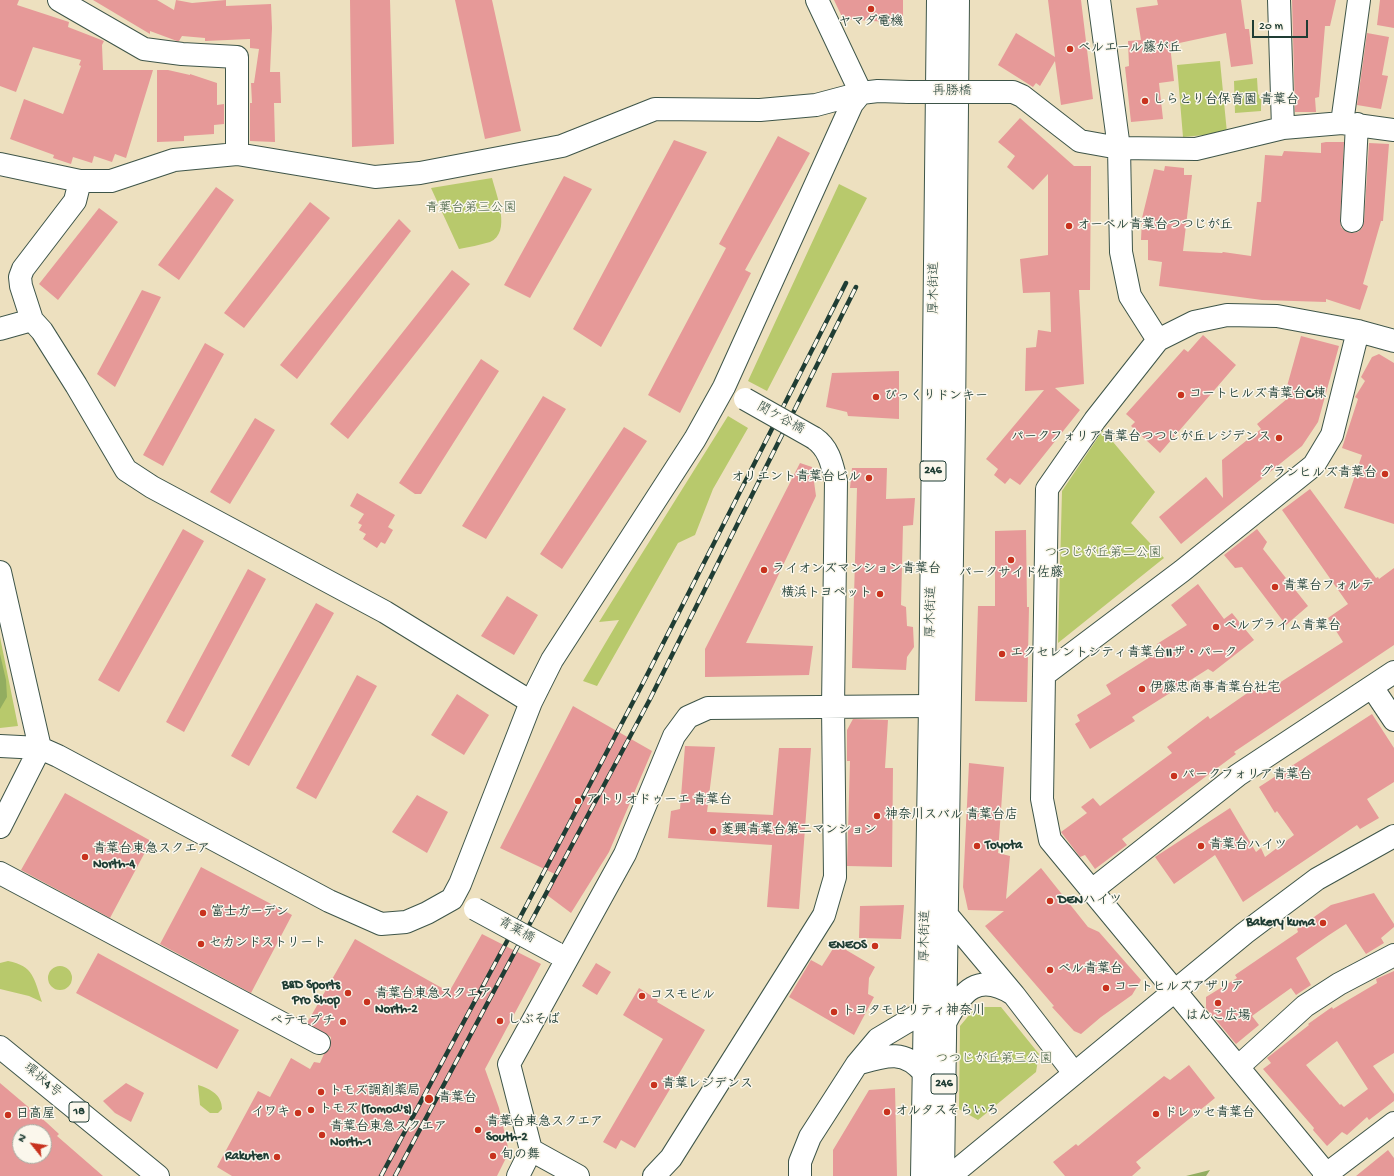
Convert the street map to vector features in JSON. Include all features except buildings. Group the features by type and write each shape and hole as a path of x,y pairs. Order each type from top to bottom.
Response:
{"main road":[{"path":"59,0 144,49 182,54 237,57 237,154"},
{"path":"0,746 40,748 329,901 380,924 406,922 427,913 452,899 460,884 531,702 552,660 695,439 724,387 852,104 860,93 817,0"},
{"name":"厚木街道","path":"922,1171 930,706 938,0"},
{"name":"厚木街道","path":"943,1176 958,0"},
{"path":"1099,0 1119,148 1121,252 1130,296 1158,340"},
{"path":"1279,0 1283,128"},
{"path":"1352,221 1350,124 1359,0"},
{"name":"再勝橋","path":"0,164 80,181 111,181 174,160 211,155 237,154 375,177 394,176 420,173 562,146 655,109 760,110 816,105 860,93 878,91 1013,92 1022,96 1080,141 1119,148 1196,150 1283,128 1350,124 1394,130"},
{"path":"80,181 75,201 23,269 20,277 21,286 32,320 42,331 76,385 126,470 152,487 385,612 531,702"},
{"path":"1394,341 1358,331 1277,316 1227,315 1194,322 1158,340 1095,420 1047,489 1042,799 1050,840 1326,1175 1394,1123"},
{"path":"0,329 32,320"},
{"path":"1044,675 1182,571 1314,465 1332,435 1358,331"},
{"name":"関ケ谷橋","path":"654,1176 671,1158 824,915 835,877 833,708 836,481 827,450 823,444 724,387"},
{"path":"0,572 40,748 0,827"},
{"path":"1091,890 1238,775 1394,672"},
{"path":"1372,687 1394,720"},
{"path":"518,1176 531,1150 509,1064 561,956 625,854 674,736 688,717 708,708 930,706"},
{"path":"950,1176 1245,933 1317,879 1394,836"},
{"path":"0,873 319,1043"},
{"name":"青葉橋","path":"452,899 475,909 561,956"},
{"path":"947,916 1014,995 1074,1073"},
{"path":"1238,1067 1305,1006 1339,984 1394,955"},
{"path":"946,1021 957,1001 972,987 988,985 1002,987 1014,995"},
{"path":"800,1176 800,1162 810,1138 857,1064 878,1039 925,1011"},
{"name":"環状4号","path":"0,1047 158,1176"},
{"path":"857,1064 881,1057 897,1056 909,1059 917,1065 924,1074"},
{"path":"531,1150 578,1176"}],"green space":[{"path":"1220,61 1227,133 1183,137 1177,65"},
{"path":"1257,78 1258,94 1261,97 1261,111 1235,113 1234,81"},
{"name":"青葉台第三公園","path":"492,178 501,213 500,230 497,237 490,242 459,249 431,188"},
{"path":"839,184 867,198 767,391 748,381"},
{"path":"728,416 748,428 713,489 695,535 678,543 597,686 583,681 619,620 599,622"},
{"name":"つつじが丘第二公園","path":"1103,430 1155,492 1131,523 1164,558 1058,643 1062,491"},
{"path":"0,637 18,726 0,728"},
{"path":"0,654 6,680 7,697 0,709"},
{"path":"8,961 17,963 28,970 35,980 42,1002 29,996 0,989 0,963"},
{"path":"60,966 68,970 72,978 68,986 60,990 52,986 48,978 52,970"},
{"name":"つつじが丘第三公園","path":"976,1007 1001,1007 1039,1054 1036,1072 978,1120 959,1109 960,1026"},
{"path":"198,1085 207,1088 218,1096 222,1104 222,1109 218,1113 210,1113 200,1105"},
{"path":"1210,1170 1206,1176 1186,1176"}],"railway":[{"path":"524,935 514,929 644,681 846,283"},
{"path":"395,1176 649,701 856,287"},
{"path":"381,1176 513,930 518,932"}],"place":[{"name":"ヤマダ電機","path":"871,9"},
{"name":"ベルエール藤が丘","path":"1070,49"},
{"name":"しらとり台保育園 青葉台","path":"1145,101"},
{"name":"オーベル青葉台つつじが丘","path":"1069,226"},
{"name":"コートヒルズ青葉台C棟","path":"1181,395"},
{"name":"びっくりドンキー","path":"876,397"},
{"name":"パークフォリア青葉台つつじが丘レジデンス","path":"1279,438"},
{"name":"グランヒルズ青葉台","path":"1385,474"},
{"name":"オリエント青葉台ビル","path":"869,478"},
{"name":"パークサイド佐藤","path":"1011,560"},
{"name":"ライオンズマンション青葉台","path":"764,570"},
{"name":"青葉台フォルテ","path":"1275,587"},
{"name":"横浜トヨペット","path":"880,594"},
{"name":"ベルプライム青葉台","path":"1216,627"},
{"name":"エクセレントシティ青葉台IIザ・パーク","path":"1002,654"},
{"name":"伊藤忠商事青葉台社宅","path":"1142,689"},
{"name":"パークフォリア青葉台","path":"1174,776"},
{"name":"アトリオドゥーエ 青葉台","path":"578,801"},
{"name":"神奈川スバル 青葉台店","path":"877,816"},
{"name":"菱興青葉台第二マンション","path":"713,831"},
{"name":"Toyota","path":"977,846"},
{"name":"青葉台ハイツ","path":"1201,846"},
{"name":"青葉台東急スクエア North-4","path":"85,857"},
{"name":"DENハイツ","path":"1050,901"},
{"name":"富士ガーデン","path":"203,913"},
{"name":"Bakery kuma","path":"1323,923"},
{"name":"セカンドストリート","path":"201,944"},
{"name":"ENEOS","path":"875,946"},
{"name":"ベル青葉台","path":"1050,970"},
{"name":"コートヒルズアザリア","path":"1106,988"},
{"name":"B&D Sports Pro Shop","path":"348,993"},
{"name":"コスモビル","path":"642,996"},
{"name":"青葉台東急スクエア North-2","path":"367,1002"},
{"name":"はんこ広場","path":"1218,1003"},
{"name":"トヨタモビリティ神奈川","path":"834,1012"},
{"name":"しぶそば","path":"500,1021"},
{"name":"ペテモプチ","path":"343,1022"},
{"name":"青葉レジデンス","path":"654,1085"},
{"name":"トモズ調剤薬局","path":"321,1092"},
{"name":"青葉台","path":"429,1099"},
{"name":"トモズ (Tomod's)","path":"311,1110"},
{"name":"オルタスそらいろ","path":"887,1112"},
{"name":"イワキ","path":"298,1113"},
{"name":"ドレッセ青葉台","path":"1156,1114"},
{"name":"日高屋","path":"8,1115"},
{"name":"青葉台東急スクエア South-2","path":"478,1130"},
{"name":"青葉台東急スクエア North-1","path":"322,1135"},
{"name":"旬の舞","path":"493,1156"},
{"name":"Rakuten","path":"277,1157"}]}
